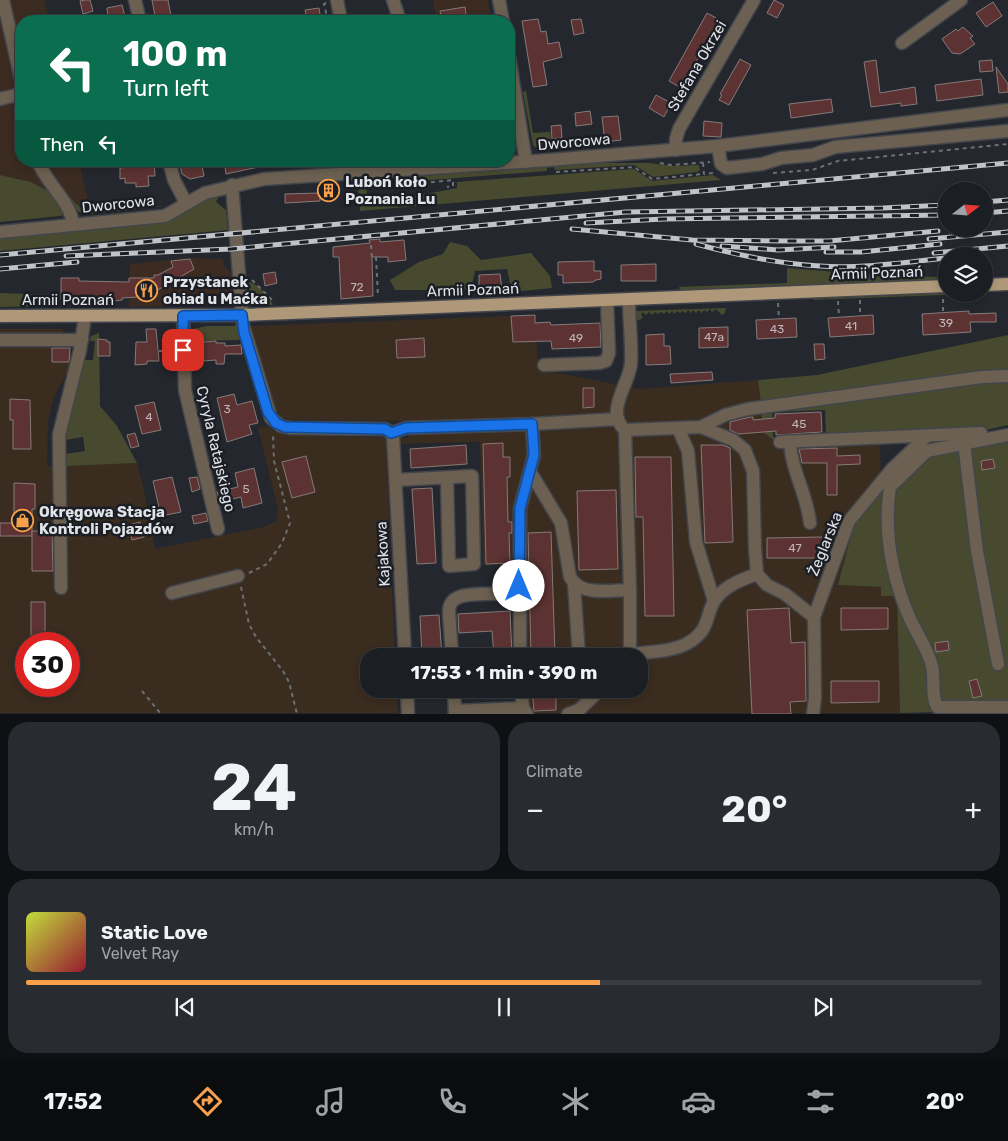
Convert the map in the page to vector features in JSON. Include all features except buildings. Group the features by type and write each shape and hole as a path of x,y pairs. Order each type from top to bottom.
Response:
{"main road":[{"path":"993,285 1008,284"},
{"name":"Armii Poznań","path":"0,316 242,315 628,300 938,291"}],"street":[{"path":"135,0 139,15"},
{"path":"337,0 340,15"},
{"path":"393,0 398,15"},
{"path":"500,0 502,15"},
{"name":"Stefana Okrzei","path":"676,150 677,135 682,123 754,0"},
{"path":"902,43 961,0"},
{"path":"3,7 15,55"},
{"path":"515,93 526,162"},
{"path":"0,99 15,95"},
{"name":"Dworcowa","path":"515,162 718,146 1008,110"},
{"path":"718,146 721,164 727,168 767,164 781,158 812,155 835,147 1008,131"},
{"path":"41,167 44,175 69,210 73,225"},
{"path":"171,167 176,184 186,203"},
{"name":"Dworcowa","path":"0,232 165,216 205,193 232,185 264,179 367,167"},
{"path":"232,185 244,332 268,412 276,423 290,428 385,429 391,433 406,428 532,424 621,424 678,428 700,426 725,415 748,409 982,377 1008,376"},
{"path":"628,300 631,363 618,399 630,590 628,648"},
{"path":"544,365 599,363 606,360 609,353 607,301"},
{"path":"61,588 59,435 82,340 85,316"},
{"name":"Cyryla Ratajskiego","path":"183,316 185,390 218,529"},
{"path":"0,340 82,340"},
{"path":"520,648 520,508 531,473 534,455 532,424"},
{"path":"700,426 733,440 746,450 754,471 755,549 758,574 767,585 785,594 814,617"},
{"path":"678,428 688,451 696,542 714,601"},
{"path":"810,523 806,500 785,441 979,434 1008,428"},
{"name":"Kajakowa","path":"391,433 396,480 405,648"},
{"path":"1008,435 927,452 890,488 888,527 891,563 897,586 910,620 923,642 932,666 937,707 1008,707"},
{"name":"Żeglarska","path":"813,714 815,698 814,617 849,521 892,469 927,436"},
{"path":"964,443 978,551 998,664"},
{"path":"531,473 561,523 570,577 574,584 581,589 592,591 630,590"},
{"path":"396,480 472,476 474,564 449,566 447,478"},
{"path":"648,652 677,648 693,640 705,626 714,601 728,588 758,574"},
{"path":"172,593 238,576"},
{"path":"574,584 578,648"},
{"path":"451,648 449,605 453,601 464,596 519,594"},
{"path":"407,698 408,714"},
{"path":"454,698 455,712 525,711 523,698"},
{"path":"576,712 589,698"}],"path":[{"path":"769,174 812,170 838,161 1008,144"},
{"path":"703,163 704,174"},
{"path":"551,172 634,167 652,178 714,173"},
{"path":"398,182 405,185 453,180 453,186 447,187"},
{"path":"371,245 372,258 376,258 378,302"},
{"path":"247,279 255,282 275,304"},
{"path":"860,300 860,315"},
{"path":"838,301 839,316"},
{"path":"944,302 944,311"},
{"path":"778,303 779,318"},
{"path":"159,351 183,350"},
{"path":"276,423 272,447 290,523 282,543 267,564 256,571 238,576 250,624 256,637 290,682 297,714"},
{"path":"142,691 161,714"}],"shaded area":[{"path":"0,0 44,0 48,15 15,15 15,167 80,167 90,210 83,210 62,190 50,192 31,182 0,175"},
{"path":"433,0 488,0 490,15 436,15"},
{"path":"190,258 223,259 224,265 230,272 233,287 232,295 228,301 218,305 129,307 130,264"},
{"path":"535,315 538,369 640,389 758,380 764,433 782,445 880,441 881,491 838,585 881,587 897,596 900,713 528,713 528,698 648,698 648,648 527,648 526,565 483,565 480,442 386,444 395,648 360,648 360,698 397,698 398,713 0,713 0,329 63,329 64,348 70,348 71,365 54,397 48,421 47,466 137,463 155,549 264,527 276,521 278,510 258,428 268,426 272,430 285,435 409,438 408,421 291,420 281,417 273,407 251,326"}],"green space":[{"path":"526,91 533,133 550,132 552,150 540,151 533,145 523,92"},
{"path":"595,163 649,163 672,166 699,165 700,170 697,172 653,177 634,165 555,170 554,166"},
{"path":"547,166 547,171 405,182 394,178"},
{"path":"634,169 652,181 713,175 721,180 360,211 358,185 366,184 368,205 370,205 457,188 457,182"},
{"path":"0,175 31,182 50,192 66,214 0,222"},
{"path":"59,190 62,190 83,210 166,206 88,214 79,212"},
{"path":"211,198 218,198 216,202 226,210 228,230 0,251 0,237 173,218 200,202"},
{"path":"450,242 467,246 481,260 531,253 550,276 552,288 512,292 507,269 475,271 471,290 395,290 390,280 419,262 443,254"},
{"path":"787,268 885,276 938,277 938,279 680,290 679,287 787,283"},
{"path":"249,282 263,291 273,305 254,301 251,298"},
{"path":"0,293 51,295 50,306 0,307"},
{"path":"938,293 938,295 813,299"},
{"path":"726,308 725,313 722,315 716,309 712,312 710,309 707,312 705,310 701,313 699,310 696,313 693,310 691,313 688,310 686,313 677,311 674,314 672,311 669,314 667,311 664,314 655,312 652,315 649,312 646,315 643,312 641,315 643,317 640,320 635,319 634,311"},
{"path":"207,326 239,326 239,340 189,341 193,329"},
{"path":"99,333 100,406 117,426 137,463 66,466 66,454 85,451 83,437 65,440 65,431 83,360 93,360 95,341 90,341 91,336"},
{"path":"1008,335 1008,373 761,404 758,380 817,375"},
{"path":"1008,379 1008,425 986,430 826,435 825,410 772,412 773,437 778,438 778,443 764,433 761,411"},
{"path":"1008,432 1008,710 900,713 897,596 881,596 881,587 838,585 854,524 881,491 923,450"}],"railway":[{"path":"0,255 1008,163"},
{"path":"993,201 1008,200"},
{"path":"66,256 231,249 626,212 938,205"},
{"path":"993,212 1008,211"},
{"path":"586,223 664,219 938,215"},
{"path":"572,229 692,240 792,241 829,241 938,231"},
{"path":"929,239 1008,232"},
{"path":"696,244 758,258 836,267 868,266 938,259"},
{"path":"826,252 861,252 940,244"},
{"path":"722,246 778,250 834,247"},
{"path":"934,253 1008,246"},
{"path":"0,269 77,262"}],"place":[{"name":"Luboń koło Poznania Lu","path":"329,191"},
{"name":"Przystanek obiad u Maćka","path":"147,291"},
{"name":"Okręgowa Stacja Kontroli Pojazdów","path":"23,521"}],"route":[{"path":"183,350 183,316 242,315 244,332 268,412 276,423 285,427 385,429 391,433 406,428 532,424 533,464 520,508 519,586"}]}
